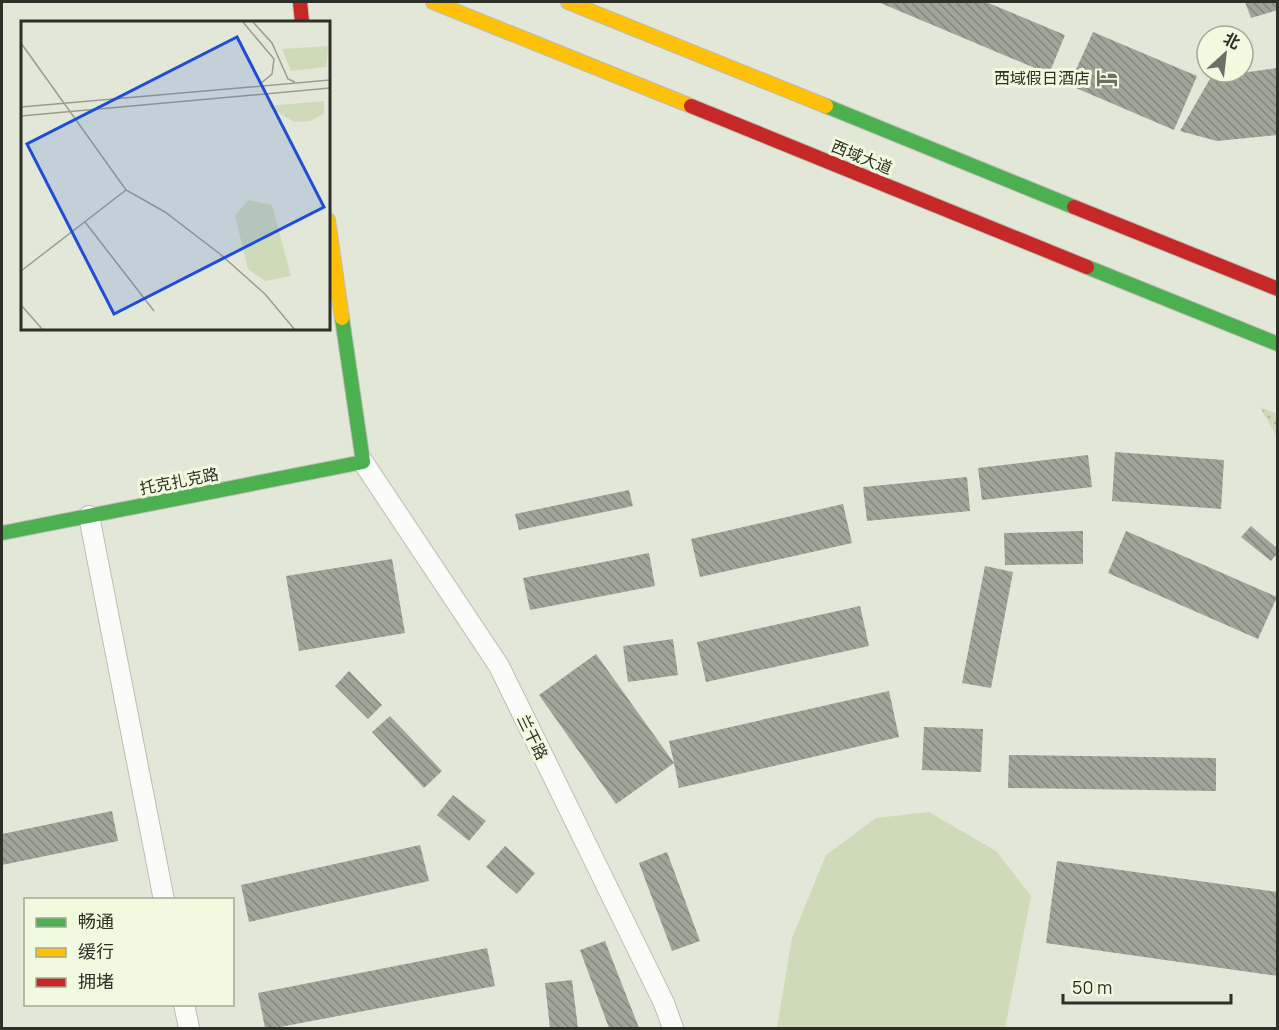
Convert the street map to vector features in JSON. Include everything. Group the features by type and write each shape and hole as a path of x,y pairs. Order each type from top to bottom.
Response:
{"main road":[{"path":"300,2 302,21"},
{"name":"西域大道","path":"433,2 1278,344"},
{"name":"西域大道","path":"568,2 1271,283 1278,290"},
{"path":"330,234 363,462"},
{"name":"托克扎克路","path":"2,533 363,462"}],"street":[{"name":"兰干路","path":"363,462 499,666 664,1003 673,1029"},
{"path":"89,516 164,898"},
{"path":"184,1006 189,1029"}],"green space":[{"path":"1260,407 1277,414 1277,437"},
{"path":"929,812 996,851 1031,896 1005,1028 777,1028 792,938 826,855 876,818"}],"building":[{"path":"878,2 986,2 1065,35 1049,74"},
{"path":"1245,2 1277,2 1278,10 1251,18"},
{"path":"1093,32 1195,75 1195,81 1174,130 1069,85"},
{"path":"1278,68 1278,135 1217,141 1180,131 1207,84 1255,84 1255,71"},
{"path":"1115,452 1224,460 1221,509 1112,501"},
{"path":"1088,455 1092,487 982,500 978,468"},
{"path":"967,477 970,511 867,521 863,487"},
{"path":"629,490 633,506 519,530 515,514"},
{"path":"843,504 852,543 700,577 691,539"},
{"path":"1251,526 1278,549 1278,553 1271,561 1241,537"},
{"path":"1083,531 1083,564 1005,565 1004,533"},
{"path":"1126,531 1277,597 1258,639 1108,573"},
{"path":"649,553 655,586 530,610 523,578"},
{"path":"392,559 405,633 299,651 286,576"},
{"path":"985,566 1013,572 991,688 962,683"},
{"path":"860,606 869,646 706,682 697,642"},
{"path":"673,639 678,675 628,682 623,646"},
{"path":"596,654 674,763 616,804 539,695"},
{"path":"349,671 382,705 368,719 335,686"},
{"path":"889,691 899,737 679,788 669,741"},
{"path":"390,716 442,771 424,788 372,732"},
{"path":"924,727 983,729 981,772 922,770"},
{"path":"1009,755 1216,758 1216,791 1008,788"},
{"path":"453,795 486,821 469,841 437,815"},
{"path":"112,811 118,841 2,865 2,834"},
{"path":"420,845 429,881 249,922 241,885"},
{"path":"505,846 535,873 517,894 486,867"},
{"path":"667,852 700,941 672,951 639,863"},
{"path":"1057,861 1278,892 1278,976 1046,943"},
{"path":"605,941 639,1028 609,1028 580,950"},
{"path":"487,948 495,986 265,1028 258,993"},
{"path":"572,980 578,1028 550,1028 545,983"}],"traffic: fast":[{"path":"826,106 1074,207"},
{"path":"1087,267 1278,344"},
{"path":"2,533 363,462 342,318"}],"traffic: slow":[{"path":"433,2 691,106"},
{"path":"568,2 826,106"},
{"path":"330,234 342,318"}],"traffic: jam":[{"path":"300,2 302,21"},
{"path":"691,106 1087,267"},
{"path":"1074,207 1278,289"}],"place":[{"name":"西域假日酒店","path":"1107,78"}]}
